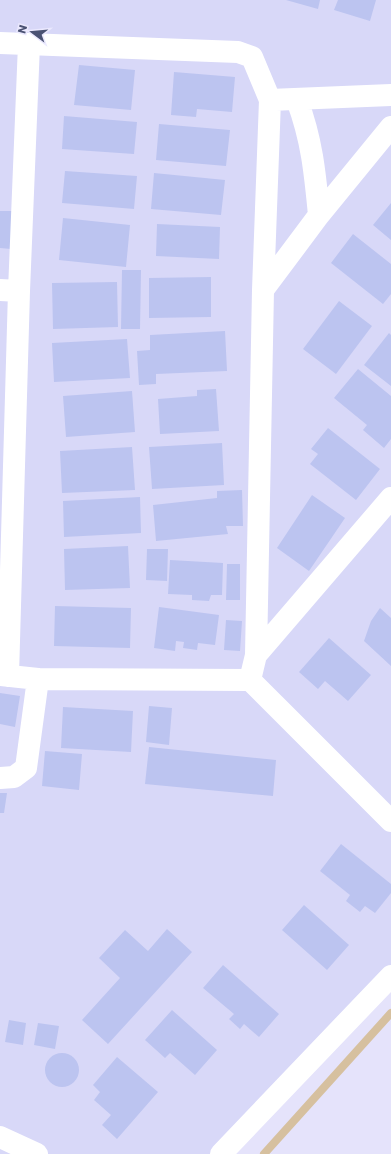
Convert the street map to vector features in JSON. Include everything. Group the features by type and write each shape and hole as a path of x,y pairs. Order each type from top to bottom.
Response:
{"street":[{"path":"0,43 238,52 252,57 270,100 263,290 256,655 250,680"},
{"path":"29,44 10,290 4,675 38,679 250,680 391,821"},
{"path":"270,100 391,95"},
{"path":"296,100 307,126 314,165 319,215"},
{"path":"263,290 319,215 391,127"},
{"path":"256,655 391,498"},
{"path":"0,778 14,778 26,768 38,679"},
{"path":"221,1154 391,976"},
{"path":"0,1138 37,1154"}],"shaded area":[{"path":"0,0 391,0 391,978 236,1154 0,1154"}],"building":[{"path":"286,0 320,0 318,9"},
{"path":"338,0 376,0 370,21 334,10"},
{"path":"79,65 135,70 131,110 74,105"},
{"path":"174,72 235,77 232,112 197,109 196,117 171,115"},
{"path":"64,116 137,122 134,154 62,149"},
{"path":"159,124 230,130 226,166 156,160"},
{"path":"65,171 137,176 134,209 62,203"},
{"path":"154,173 225,180 221,215 151,209"},
{"path":"391,203 391,240 373,225"},
{"path":"0,211 12,211 11,249 0,248"},
{"path":"63,218 130,225 126,267 59,260"},
{"path":"157,224 220,227 219,259 156,256"},
{"path":"353,234 391,264 391,294 383,304 331,263"},
{"path":"122,270 141,270 140,329 121,329"},
{"path":"211,277 211,317 149,318 149,278"},
{"path":"117,282 118,327 53,329 52,283"},
{"path":"339,301 372,326 336,374 303,349"},
{"path":"225,331 227,371 156,374 156,384 139,385 137,351 150,350 150,335"},
{"path":"389,333 391,335 391,386 364,365"},
{"path":"127,339 130,378 54,382 52,343"},
{"path":"358,369 391,396 391,439 384,448 363,430 367,425 334,398"},
{"path":"216,389 219,431 160,434 158,399 197,396 197,390"},
{"path":"132,391 135,432 66,437 63,396"},
{"path":"328,428 380,469 356,500 310,464 318,454 311,449"},
{"path":"222,443 224,485 152,489 149,447"},
{"path":"132,447 135,490 62,493 60,451"},
{"path":"242,490 243,526 226,526 228,534 156,541 153,505 217,498 217,491"},
{"path":"312,495 345,518 309,571 277,548"},
{"path":"140,497 141,533 64,537 63,501"},
{"path":"128,546 130,588 65,590 64,549"},
{"path":"147,549 168,549 167,581 146,580"},
{"path":"170,560 223,563 222,595 211,595 209,601 192,600 192,595 168,594"},
{"path":"227,564 240,564 240,600 226,600"},
{"path":"55,606 131,608 130,648 54,646"},
{"path":"159,607 219,615 215,645 198,643 197,650 183,648 184,642 176,641 175,651 154,648"},
{"path":"380,608 391,618 391,666 364,641 371,621"},
{"path":"226,620 242,621 240,651 224,650"},
{"path":"329,638 371,675 348,701 325,681 318,689 299,672"},
{"path":"0,693 20,696 15,727 0,724"},
{"path":"149,706 172,708 169,745 146,742"},
{"path":"63,707 133,711 131,752 61,748"},
{"path":"149,747 276,760 273,796 145,784"},
{"path":"45,751 82,754 79,790 42,786"},
{"path":"0,793 7,793 4,813 0,813"},
{"path":"341,844 391,884 391,893 375,913 365,906 360,912 346,901 350,895 320,871"},
{"path":"304,905 349,945 327,970 282,930"},
{"path":"167,929 192,952 108,1044 82,1020 120,978 99,958 125,930 148,951"},
{"path":"223,965 279,1014 259,1037 244,1024 240,1029 229,1019 234,1014 203,988"},
{"path":"172,1010 217,1050 195,1075 170,1053 165,1058 145,1040"},
{"path":"9,1020 26,1023 23,1045 5,1042"},
{"path":"38,1023 59,1026 55,1049 34,1045"},
{"path":"59,1053 65,1053 74,1058 78,1064 78,1076 74,1082 65,1087 59,1087 50,1082 45,1073 45,1067 50,1058"},
{"path":"117,1057 158,1092 117,1139 102,1125 111,1115 94,1100 100,1092 93,1085"}],"waterway":[{"path":"264,1154 391,1013"}]}
